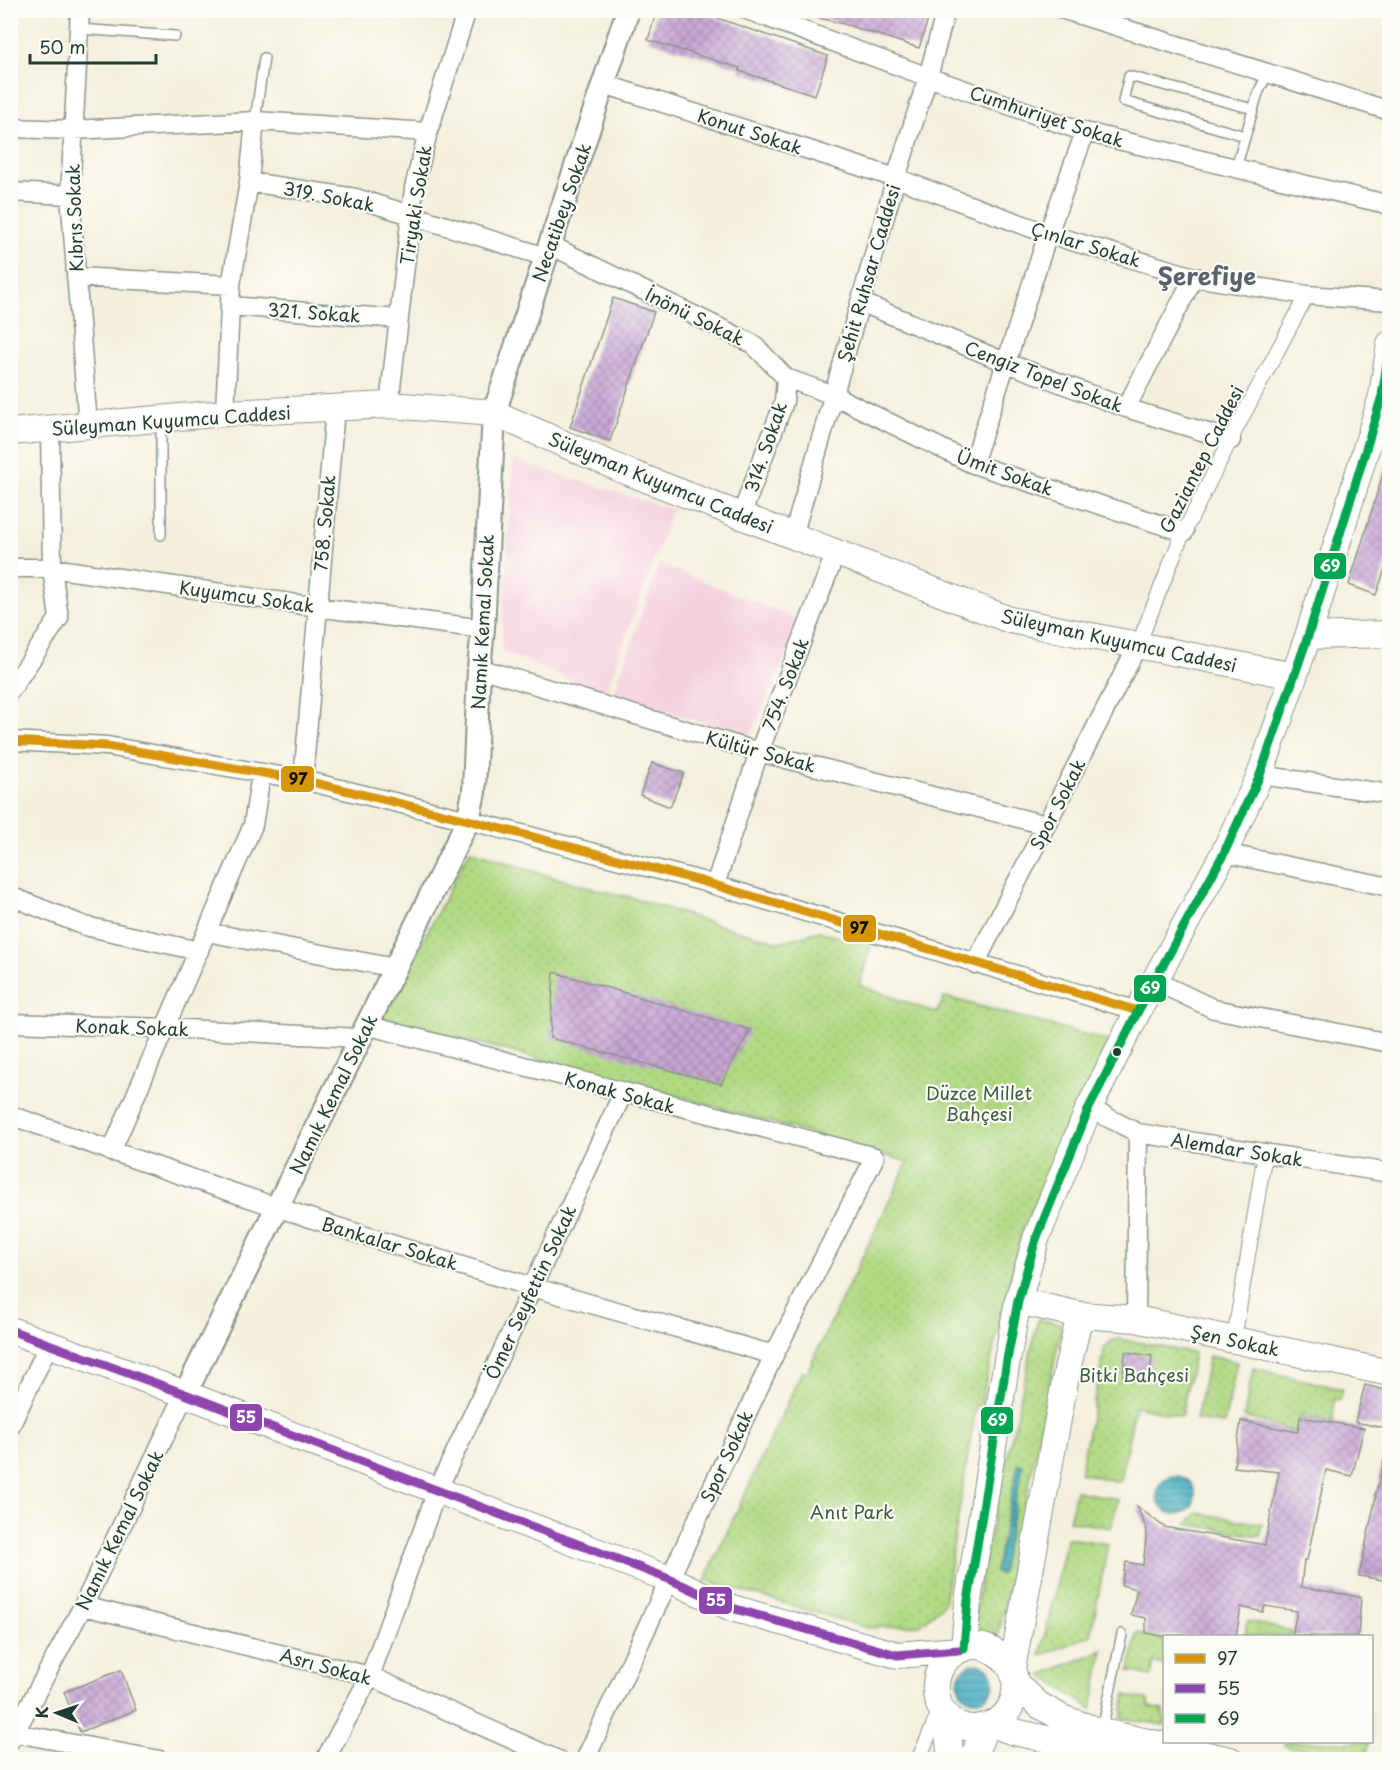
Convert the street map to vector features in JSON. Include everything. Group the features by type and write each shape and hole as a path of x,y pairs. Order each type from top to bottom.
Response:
{"main road":[{"path":"962,1649 1007,1360 1018,1301 1036,1239 1089,1108 1138,1011 1224,853 1260,775 1308,636 1382,396 1389,344"},
{"name":"Süleyman Kuyumcu Caddesi","path":"10,432 225,413 389,405 494,413 623,470 1010,620 1294,676"},
{"path":"1308,636 1389,634"},
{"name":"Şen Sokak","path":"1018,1301 1080,1315 1136,1319 1389,1373"},
{"path":"897,1654 958,1724 972,1728 989,1725 999,1721 1009,1711 1015,1698 1014,1677 1067,1370 1080,1315"},
{"path":"10,1330 185,1394 669,1579 732,1608 897,1654 984,1647 995,1651 1005,1659 1014,1677 1040,1706 1062,1718 1102,1732 1230,1760"},
{"path":"951,1760 941,1704 938,1671 946,1659 962,1649"},
{"path":"972,1760 989,1725"},
{"path":"989,1725 1146,1760"}],"street":[{"name":"Kıbrıs Sokak","path":"80,10 70,195 88,426"},
{"name":"Tiryaki Sokak","path":"389,405 414,188 428,132 467,10"},
{"name":"Necatibey Sokak","path":"494,413 628,10"},
{"name":"Cumhuriyet Sokak","path":"747,10 1085,132 1389,205"},
{"name":"Şehit Ruhsar Caddesi","path":"793,536 946,10"},
{"path":"1064,10 1389,111"},
{"name":"Konut Sokak","path":"604,84 896,178"},
{"path":"225,413 231,285 249,182 255,121"},
{"path":"10,128 73,130 255,121 428,132"},
{"path":"973,464 1048,234 1085,132"},
{"name":"Çınlar Sokak","path":"896,178 1048,234 1194,277 1307,295 1389,301"},
{"name":"319. Sokak","path":"249,182 356,198 548,251"},
{"path":"10,192 70,195"},
{"name":"İnönü Sokak","path":"548,251 753,344 786,378 833,395"},
{"path":"76,276 231,285"},
{"path":"1126,408 1194,277"},
{"name":"Gaziantep Caddesi","path":"1138,645 1184,532 1307,295"},
{"name":"Cengiz Topel Sokak","path":"860,302 1005,362 1126,408 1231,440"},
{"name":"321. Sokak","path":"230,306 399,319"},
{"name":"314. Sokak","path":"741,516 784,402 786,378"},
{"name":"Ümit Sokak","path":"833,395 973,464 1184,532"},
{"name":"758. Sokak","path":"303,780 335,408"},
{"name":"Namık Kemal Sokak","path":"12,1736 83,1606 468,820 474,792 494,413"},
{"path":"10,691 59,618 52,568 50,429"},
{"name":"754. Sokak","path":"715,885 759,752 836,552"},
{"name":"Kuyumcu Sokak","path":"10,568 52,568 317,607 483,628"},
{"name":"Spor Sokak","path":"975,964 1138,645"},
{"name":"Kültür Sokak","path":"479,668 759,752 1046,825"},
{"path":"10,741 107,746 303,780 468,820 715,885 1138,1011"},
{"path":"111,1152 253,825 261,774"},
{"path":"1260,775 1389,794"},
{"path":"1224,853 1389,887"},
{"path":"10,896 85,926 199,951"},
{"path":"207,932 395,968"},
{"path":"1155,981 1215,1009 1389,1043"},
{"name":"Konak Sokak","path":"10,1023 363,1032 623,1093 875,1157"},
{"name":"Ömer Seyfettin Sokak","path":"325,1760 370,1676 437,1491 623,1093"},
{"name":"Alemdar Sokak","path":"1089,1108 1138,1134 1389,1173"},
{"name":"Bankalar Sokak","path":"12,1120 277,1208 532,1287 774,1355"},
{"path":"1136,1319 1138,1134"},
{"path":"1234,1339 1265,1153"},
{"name":"Spor Sokak","path":"585,1760 774,1355 875,1157"},
{"path":"10,1427 49,1344"},
{"name":"Asrı Sokak","path":"83,1606 370,1676 558,1760"},
{"path":"918,1760 941,1704"},
{"path":"12,1736 160,1760"}],"lane":[{"path":"79,29 175,36"},
{"path":"255,121 264,58"},
{"path":"1236,168 1258,93 1268,73"},
{"path":"1245,136 1123,100 1129,76 1254,109"},
{"path":"161,419 161,535"},
{"path":"1102,1732 1122,1634"}],"shaded area":[{"path":"513,460 672,510 605,694 501,651"},
{"path":"659,564 801,620 751,735 613,696"}],"green space":[{"name":"Düzce Millet Bahçesi","path":"470,850 539,873 630,897 779,942 819,931 871,947 859,985 936,1013 945,997 1109,1041 1021,1233 980,1406 976,1405 944,1604 920,1625 868,1628 705,1580 802,1371 807,1372 908,1162 646,1087 382,1019"},
{"path":"1038,1319 1062,1324 998,1636 973,1629 980,1581"},
{"name":"Bitki Bahçesi","path":"1119,1339 1194,1353 1181,1416 1135,1406 1120,1482 1080,1473 1105,1347 1111,1341"},
{"name":"Bitki Bahçesi","path":"1209,1356 1237,1362 1224,1424 1196,1420"},
{"path":"1253,1368 1342,1389 1339,1400 1334,1399 1333,1422 1300,1415 1298,1432 1244,1417"},
{"path":"1076,1491 1118,1499 1111,1528 1069,1521"},
{"path":"1197,1513 1262,1524 1260,1536 1187,1524"},
{"path":"1067,1538 1108,1544 1091,1635 1040,1656"},
{"path":"1247,1621 1291,1631 1291,1635 1245,1635"},
{"path":"1137,1633 1163,1639 1163,1665 1154,1663 1151,1676 1129,1671"},
{"path":"1103,1650 1092,1709 1041,1675"},
{"path":"1126,1695 1148,1700 1149,1707 1163,1710 1163,1725 1121,1718"},
{"path":"1285,1743 1369,1743 1366,1760 1284,1746"}],"water":[{"path":"1018,1464 1023,1465 1001,1574 995,1572"},
{"path":"1176,1476 1189,1482 1195,1495 1189,1508 1176,1514 1163,1508 1157,1495 1163,1482"},
{"path":"976,1664 989,1669 994,1682 989,1695 976,1700 963,1695 958,1682 963,1669"}],"building":[{"path":"657,10 713,10 711,16 828,56 815,95 739,71 740,68 648,40"},
{"path":"807,10 931,10 919,48 844,24 806,15"},
{"path":"613,298 654,312 610,441 570,427"},
{"path":"1386,464 1389,464 1389,557 1376,595 1349,585"},
{"path":"652,763 684,773 670,807 640,795"},
{"path":"554,972 750,1030 721,1084 550,1038"},
{"path":"1125,1352 1152,1356 1150,1378 1123,1378"},
{"path":"1365,1385 1389,1391 1389,1429 1355,1422"},
{"path":"1300,1417 1364,1428 1352,1476 1326,1470 1307,1560 1304,1560 1301,1587 1361,1597 1358,1635 1292,1635 1297,1611 1265,1606 1263,1612 1241,1607 1236,1635 1160,1636 1146,1633 1146,1618 1131,1615 1137,1589 1121,1585 1126,1562 1143,1565 1147,1530 1137,1506 1164,1527 1265,1545 1279,1472 1234,1467 1241,1421 1298,1432"},
{"path":"1385,1456 1389,1457 1389,1581 1359,1576"},
{"path":"121,1670 136,1710 80,1732 64,1692"}],"transit line":[{"name":"69","path":"964,1648 968,1601 1007,1360 1018,1301 1036,1239 1089,1108 1138,1011 1224,853 1260,775 1308,636 1382,396 1390,344"},
{"name":"97","path":"10,741 107,746 303,780 468,820 701,881 1138,1011"},
{"name":"55","path":"10,1330 185,1394 669,1579 732,1608 897,1655 959,1650"}],"district":[{"name":"Şerefiye","path":"1207,275"}],"park label":[{"name":"Anıt Park","path":"852,1511"}]}
